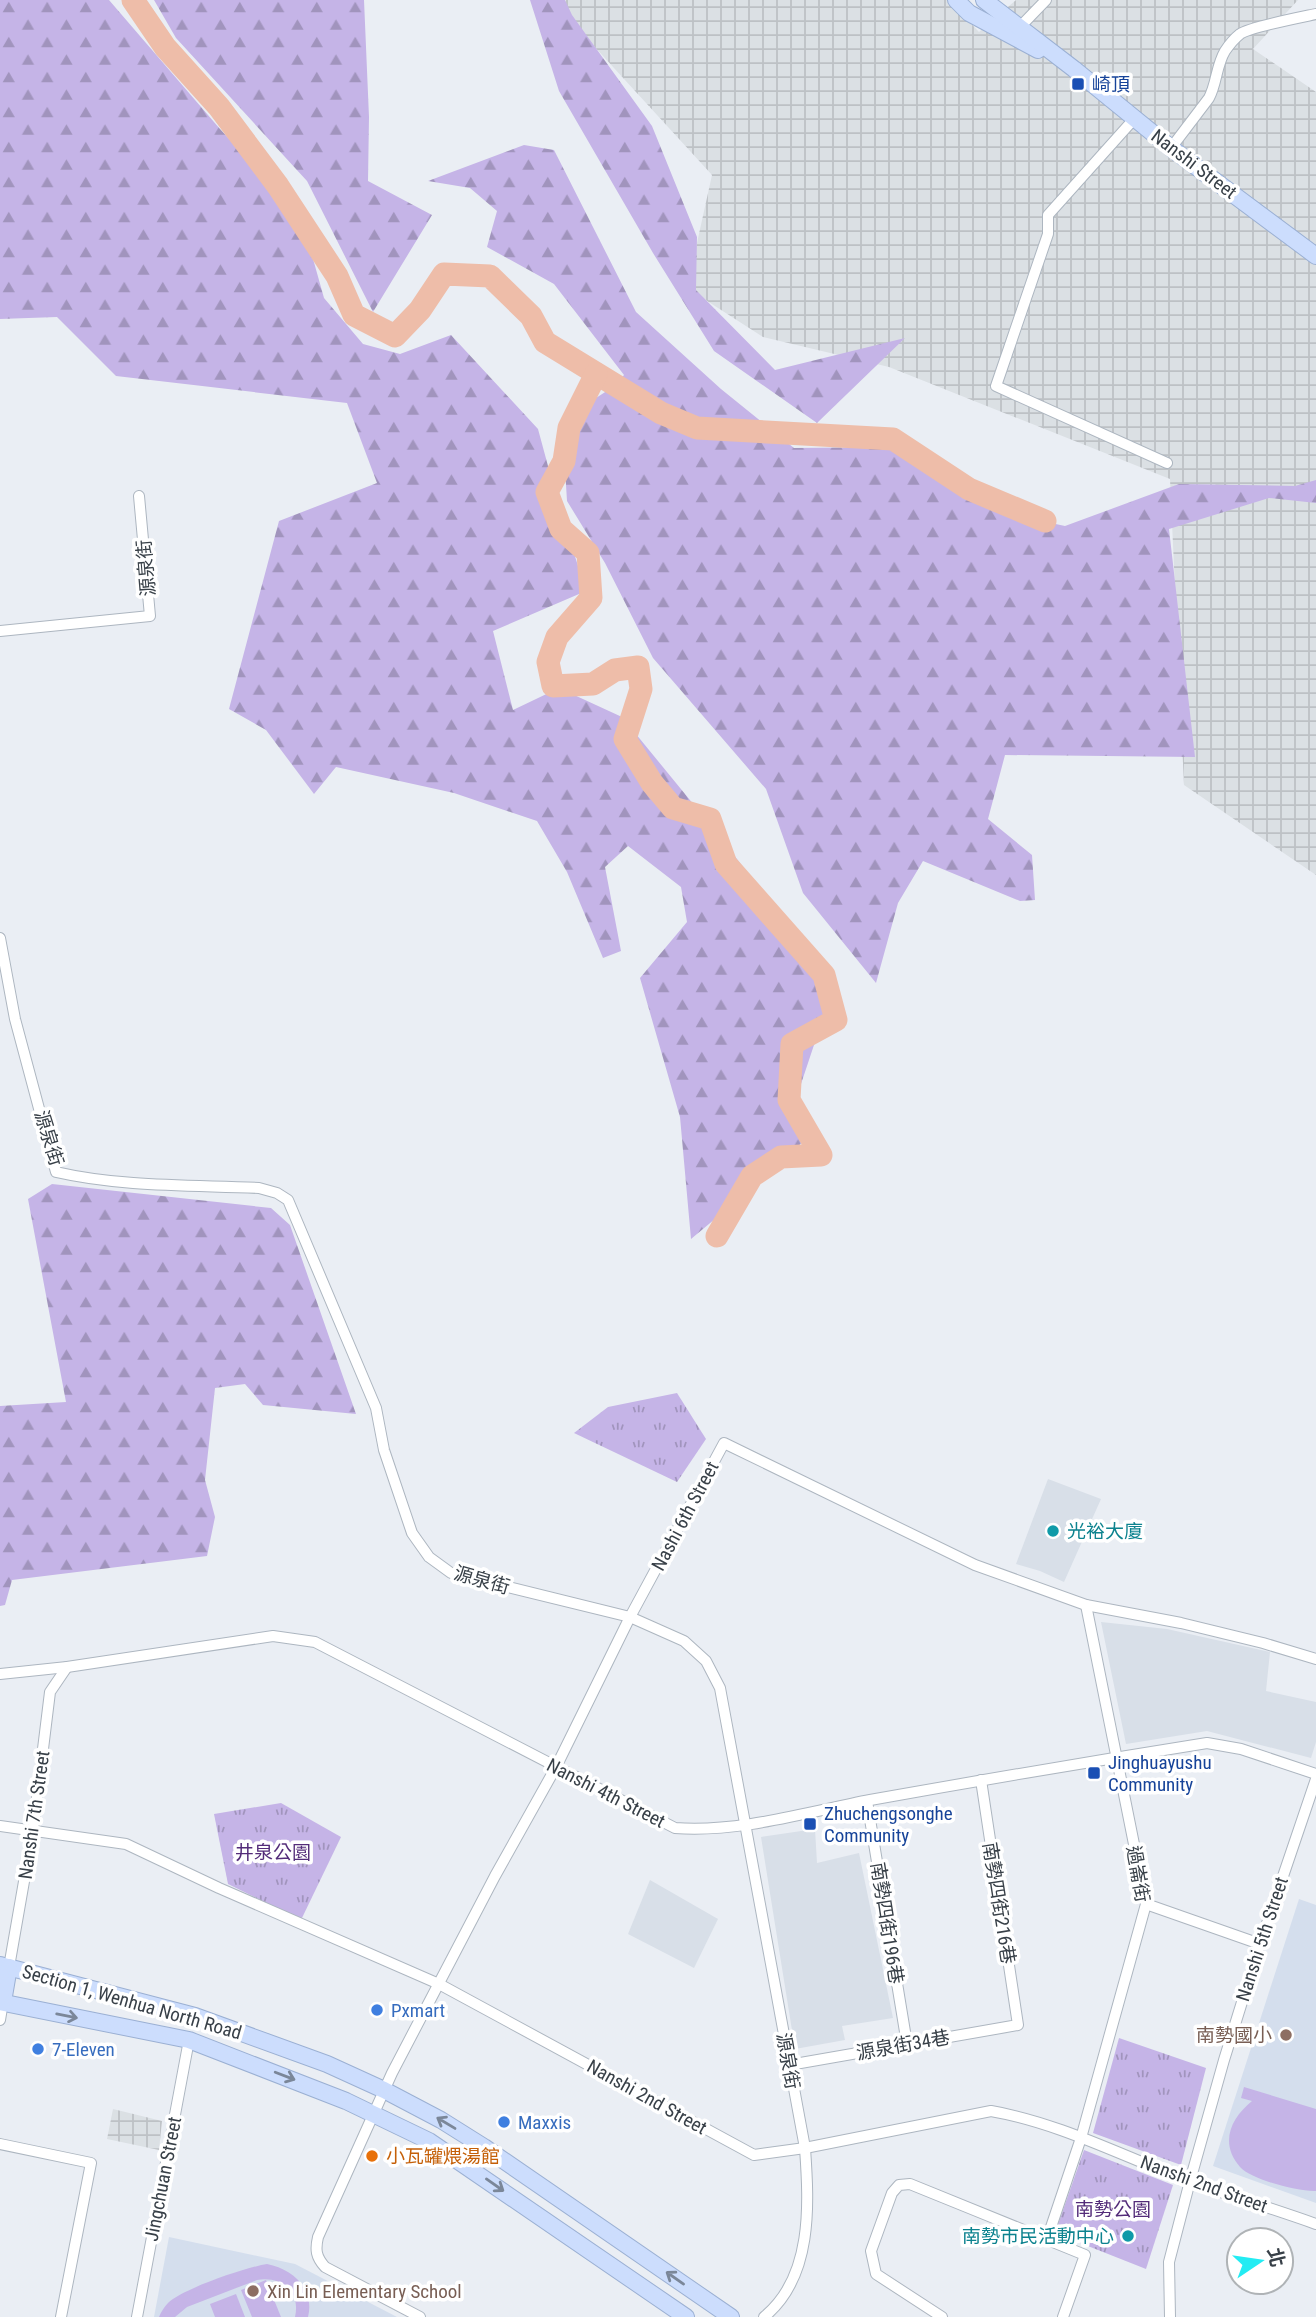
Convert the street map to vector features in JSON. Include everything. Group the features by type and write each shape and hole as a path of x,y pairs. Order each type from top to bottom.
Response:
{"street":[{"path":"956,0 969,13 1015,31"},
{"path":"984,0 1015,31"},
{"path":"1015,31 1046,0"},
{"path":"1171,148 1209,98 1216,70 1226,50 1241,33 1316,14"},
{"name":"Nanshi Street","path":"1015,31 1074,69 1133,119 1316,256"},
{"path":"1133,119 1048,215 1048,234 996,386 1167,463"},
{"name":"源泉街","path":"0,631 150,616 139,496"},
{"name":"源泉街","path":"0,937 15,1019 56,1172 76,1177 259,1188 288,1200 376,1408 384,1450 412,1532 429,1557 451,1573 630,1617 684,1641 706,1661 720,1688 805,2148 807,2218 803,2245 786,2294 764,2317"},
{"name":"Nashi 6th Street","path":"420,2317 325,2267 318,2259 315,2248 318,2236 384,2090 556,1767 630,1617 724,1443 975,1565 1086,1605 1181,1623 1316,1659"},
{"name":"過崙街","path":"1047,2239 1081,2138 1146,1904 1086,1605"},
{"name":"Nanshi 4th Street","path":"0,1674 67,1667 272,1636 314,1642 675,1828 698,1830 1207,1743 1241,1749 1316,1776"},
{"name":"Nanshi 7th Street","path":"5,1966 33,1830 50,1692 67,1667"},
{"name":"Nanshi 5th Street","path":"1170,2317 1169,2262 1190,2181 1260,1944 1316,1776"},
{"name":"南勢四街216巷","path":"981,1780 1018,2025"},
{"name":"南勢四街196巷","path":"867,1801 907,2045"},
{"name":"Nanshi 2nd Street","path":"0,1826 125,1844 439,1984 754,2154 773,2154 991,2112 1007,2114 1081,2138 1190,2181 1316,2224"},
{"path":"1146,1904 1260,1944"},
{"path":"0,2020 5,1966"},
{"name":"Section 1, Wenhua North Road","path":"5,1966 195,2016 327,2064 384,2090 441,2120 484,2147 731,2317"},
{"name":"Section 1, Wenhua North Road","path":"2,2002 189,2040 310,2085 373,2114 429,2141 686,2317"},
{"name":"源泉街34巷","path":"789,2065 1018,2025"},
{"name":"Jingchuan Street","path":"137,2317 189,2040"},
{"path":"0,2144 90,2163 61,2317"},
{"path":"942,2317 876,2274 871,2251 892,2193 899,2185 910,2184 1085,2255 1063,2317"}],"shaded area":[{"path":"566,0 949,0 979,32 1016,0 1298,0 1253,49 1316,92 1316,875 1184,785 1170,479 889,367 763,337 687,288 712,175 559,8"},
{"name":"光裕大廈","path":"1048,1479 1101,1499 1064,1582 1016,1564"},
{"path":"1101,1622 1167,1629 1270,1652 1266,1691 1316,1702 1316,1742 1311,1758 1207,1731 1126,1744"},
{"path":"815,1829 817,1863 859,1853 893,2018 842,2026 845,2040 795,2049 761,1837"},
{"path":"650,1880 718,1919 694,1968 628,1934"},
{"name":"南勢國小","path":"1299,1899 1316,1905 1316,2203 1213,2166"},
{"path":"113,2109 162,2121 159,2150 107,2139"},
{"name":"Xin Lin Elementary School","path":"169,2237 295,2264 397,2317 154,2317"}],"green space":[{"path":"0,0 109,0 220,129 301,216 324,298 363,344 400,354 451,335 538,429 586,591 493,631 513,710 559,688 622,717 721,838 811,957 824,1015 797,1096 811,1133 782,1163 691,1239 680,1117 640,978 687,922 681,887 628,846 605,867 621,951 603,958 567,872 537,821 454,793 336,767 314,794 266,730 229,709 279,521 377,483 347,403 116,376 57,317 0,319"},
{"path":"154,0 364,0 369,117 368,181 432,215 373,312 307,181 176,38"},
{"path":"530,0 565,0 572,15 652,126 697,237 696,290 775,370 905,338 817,423 714,351 653,253 559,91"},
{"path":"524,145 554,150 636,312 721,389 794,448 893,447 999,512 1065,526 1179,484 1295,486 1316,480 1316,503 1269,498 1169,529 1195,757 1005,755 988,819 1032,855 1035,900 1020,901 923,861 898,903 876,983 803,893 766,789 653,658 605,563 567,501 562,420 616,385 624,375 554,284 487,247 497,211 470,188 428,181"},
{"path":"52,1184 271,1208 290,1225 356,1414 263,1405 245,1384 215,1388 205,1480 215,1517 207,1556 12,1580 5,1605 0,1606 0,1406 66,1402 28,1199"},
{"path":"677,1393 706,1439 677,1482 574,1433 608,1407"},
{"name":"井泉公園","path":"281,1803 341,1837 301,1920 228,1884 214,1814"},
{"path":"1119,2038 1206,2068 1181,2165 1093,2133"},
{"path":"1244,2087 1316,2109 1316,2191 1265,2181 1240,2167 1230,2149 1229,2140 1233,2123 1252,2101 1241,2098"},
{"name":"南勢公園","path":"1084,2150 1173,2185 1146,2269 1055,2233"},
{"path":"267,2264 285,2270 300,2282 308,2298 308,2317 295,2317 295,2300 292,2293 281,2283 266,2279 187,2307 175,2317 159,2317 168,2303 187,2291"},
{"path":"266,2280 281,2317 252,2317 241,2290"},
{"path":"236,2294 245,2317 215,2317 210,2304"}],"waterway":[{"path":"133,0 165,47 219,107 278,186 337,276 354,315 395,336 420,310 444,274 490,276 531,316 545,342 661,413 697,428 893,439 969,489 1045,521"},
{"path":"596,374 569,428 564,461 547,492 561,529 588,553 591,598 557,637 548,662 553,686 593,684 615,670 638,667 641,689 625,739 652,783 673,808 710,819 726,864 824,975 836,1020 792,1044 789,1100 821,1155 781,1157 752,1176 717,1236"}],"place":[{"name":"崎頂","path":"1078,84"},
{"name":"光裕大廈","path":"1053,1531"},
{"name":"Jinghuayushu Community","path":"1094,1773"},
{"name":"Zhuchengsonghe Community","path":"810,1824"},
{"name":"Pxmart","path":"377,2010"},
{"name":"南勢國小","path":"1286,2035"},
{"name":"7-Eleven","path":"38,2049"},
{"name":"Maxxis","path":"504,2122"},
{"name":"小瓦罐煨湯館","path":"372,2156"},
{"name":"南勢市民活動中心","path":"1128,2236"},
{"name":"Xin Lin Elementary School","path":"253,2291"}]}
